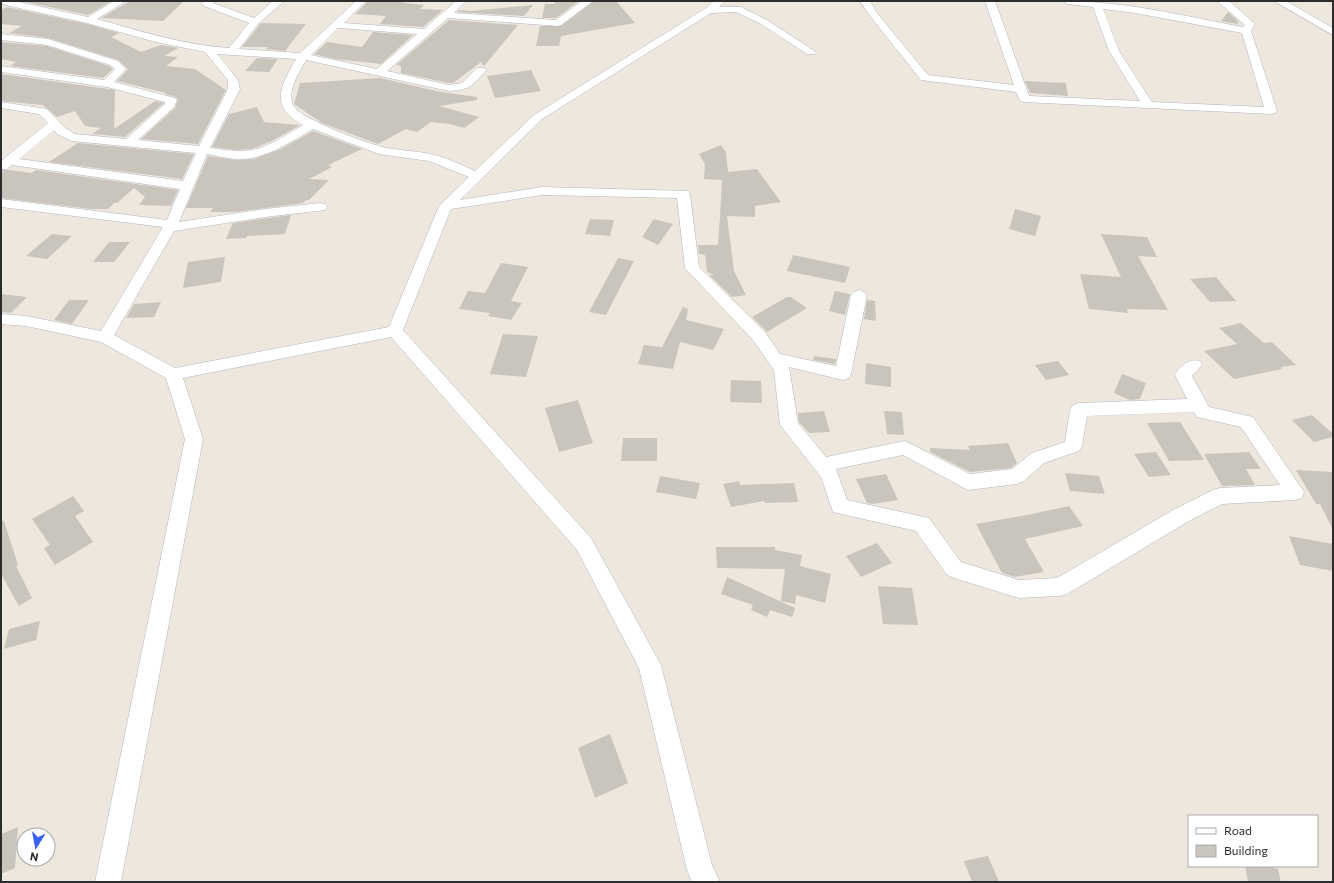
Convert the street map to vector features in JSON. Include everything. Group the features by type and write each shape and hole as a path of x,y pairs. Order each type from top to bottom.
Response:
{"street":[{"path":"1,1 14,2 89,20 160,40 209,50 303,56 449,88 465,86 481,70"},
{"path":"89,20 121,1"},
{"path":"209,1 207,4 255,22"},
{"path":"232,52 255,22 278,1"},
{"path":"361,1 303,56 286,89 285,96 291,111 312,125 383,151 432,158 478,176"},
{"path":"380,72 461,1"},
{"path":"446,15 558,23 588,1"},
{"path":"395,331 446,206 538,117 709,10 720,1"},
{"path":"865,1 873,14 925,78 1021,89"},
{"path":"990,1 1024,99 1271,111 1246,31 1250,24 1229,5 1222,1"},
{"path":"1068,1 1135,10 1246,31"},
{"path":"1279,1 1333,32"},
{"path":"1097,6 1114,51 1148,105"},
{"path":"709,10 738,9 764,22 811,52"},
{"path":"334,25 426,32"},
{"path":"1,37 48,42 114,63 122,69 107,84"},
{"path":"105,337 170,228 203,150 234,89 235,85 233,80 209,50"},
{"path":"1,68 107,84 171,100 170,105 128,142"},
{"path":"1,105 43,111 61,131 72,137 234,154 252,154 266,149 312,125"},
{"path":"5,165 55,123"},
{"path":"5,165 188,186"},
{"path":"446,206 542,191 683,194 692,268 759,336 782,369 789,425 829,474 840,506 922,524 954,569 1019,589 1060,587 1180,516 1220,496 1295,492 1247,422 1203,412 1183,375 1194,365"},
{"path":"1,203 164,223 170,225 170,228"},
{"path":"170,228 265,213 320,207"},
{"path":"774,358 843,374 859,295"},
{"path":"1,319 26,321 105,337 173,374 395,331"},
{"path":"395,331 584,544 650,665 700,870 707,882"},
{"path":"108,882 194,439 173,374"},
{"path":"822,465 905,448 968,482 1017,476 1038,458 1073,446 1079,410 1200,405"}],"building":[{"path":"21,1 104,1 110,2 88,15"},
{"path":"130,1 184,1 163,21 101,18"},
{"path":"368,1 405,1 403,3 424,5 420,9 443,10 423,27 380,24 386,16 355,14"},
{"path":"554,1 579,1 556,18 542,18 545,4 555,4"},
{"path":"594,1 616,1 635,23 561,36 559,46 536,46 540,26 561,26"},
{"path":"533,5 524,16 457,12 459,10 471,11"},
{"path":"7,7 87,24 119,33 111,37 141,52 161,45 178,48 164,56 178,57 166,66 195,69 226,90 198,144 141,139 175,108 178,100 176,97 165,94 166,93 117,81 128,69 118,60 48,38 9,33 22,26 1,24 1,10"},
{"path":"1228,12 1239,22 1237,24 1221,21"},
{"path":"449,20 518,25 484,66 481,62 453,83 401,73 401,66 396,65"},
{"path":"261,23 306,24 285,51 266,49 268,47 242,47"},
{"path":"373,32 413,35 381,64 335,59 314,54 327,42 362,47"},
{"path":"1,42 47,46 109,66 113,69 103,78 10,66 16,62 1,59"},
{"path":"257,58 278,59 269,72 245,71"},
{"path":"531,70 541,91 495,98 487,76"},
{"path":"1,74 115,90 114,129 155,101 164,103 125,137 92,134 101,128 85,126 75,111 57,117 43,105 1,101"},
{"path":"380,78 441,92 477,97 477,100 439,106 479,117 464,128 450,124 431,122 417,132 406,129 378,144 322,123 294,104 300,83"},
{"path":"1025,81 1066,83 1068,96 1030,93"},
{"path":"257,107 264,122 300,125 274,140 252,149 236,150 212,147 229,114"},
{"path":"313,131 362,149 328,165 332,167 309,179 329,180 309,200 306,200 303,203 236,212 210,212 213,208 186,208 208,156 235,160 254,159 281,149"},
{"path":"78,143 194,154 182,179 49,162"},
{"path":"721,145 726,152 728,172 757,169 781,202 755,206 755,217 727,216 734,271 746,295 732,297 709,275 714,275 707,272 705,255 699,254 698,245 718,245 722,180 704,179 705,164 699,154"},
{"path":"1,170 32,173 36,170 178,190 171,206 139,205 145,197 134,188 108,209 91,209 1,198"},
{"path":"1015,209 1041,216 1035,236 1009,229"},
{"path":"291,215 285,234 247,236 246,238 226,239 233,223"},
{"path":"590,219 614,220 610,236 585,234"},
{"path":"654,219 673,224 658,245 642,237"},
{"path":"52,234 72,236 47,259 26,256"},
{"path":"1101,234 1147,237 1157,257 1138,256 1168,310 1127,309 1128,313 1089,309 1080,274 1121,277"},
{"path":"109,242 130,242 114,262 93,262"},
{"path":"793,255 850,267 845,283 787,271"},
{"path":"225,257 221,282 183,288 188,262"},
{"path":"618,258 634,261 606,315 589,312"},
{"path":"501,263 528,267 511,301 522,303 511,320 488,316 490,313 459,309 468,291 485,293"},
{"path":"1216,277 1236,301 1210,302 1190,279"},
{"path":"835,291 850,294 845,315 829,311"},
{"path":"1,294 27,297 11,313 1,312"},
{"path":"787,297 791,297 807,308 767,332 752,317"},
{"path":"69,300 89,300 72,324 54,320"},
{"path":"867,300 875,301 876,321 864,319"},
{"path":"161,302 154,317 126,318 134,304"},
{"path":"683,307 688,309 686,320 724,329 713,350 680,342 673,369 638,364 644,345 662,347"},
{"path":"1241,323 1264,343 1272,342 1296,365 1281,367 1282,369 1234,379 1204,351 1237,344 1219,328"},
{"path":"503,334 538,336 526,377 490,374"},
{"path":"814,356 836,359 835,364 813,360"},
{"path":"1058,361 1069,375 1046,380 1035,365"},
{"path":"866,363 891,367 891,387 865,384"},
{"path":"1122,374 1146,383 1140,399 1130,400 1114,393"},
{"path":"731,380 761,381 762,403 730,402"},
{"path":"578,400 593,443 559,452 545,408"},
{"path":"824,411 830,432 809,433 799,422 798,413"},
{"path":"884,411 902,412 904,435 887,434"},
{"path":"1312,415 1333,434 1333,437 1314,442 1292,420"},
{"path":"1180,422 1204,460 1169,461 1147,423"},
{"path":"623,438 657,438 657,461 621,461"},
{"path":"1008,443 1017,463 1011,468 970,472 930,452 930,448 970,450 968,446"},
{"path":"1156,452 1171,475 1149,477 1134,454"},
{"path":"1249,452 1261,469 1246,469 1255,485 1222,486 1204,454"},
{"path":"1296,470 1333,472 1333,530 1320,504 1316,504"},
{"path":"1065,473 1099,476 1105,494 1070,491"},
{"path":"886,474 898,500 873,504 867,503 856,479"},
{"path":"660,476 700,483 696,499 656,492"},
{"path":"739,481 740,485 794,483 798,502 765,503 764,501 731,507 723,484"},
{"path":"73,496 84,511 75,516 93,542 55,565 44,548 50,545 32,519"},
{"path":"1069,506 1083,526 1025,539 1044,572 1015,577 1002,573 976,524"},
{"path":"1,521 4,521 18,565 16,566 32,598 19,606 1,574"},
{"path":"1289,536 1333,544 1333,571 1300,565"},
{"path":"877,543 892,563 861,577 846,556"},
{"path":"716,547 775,547 775,550 802,555 800,566 831,574 825,603 796,595 795,604 781,601 785,569 717,568"},
{"path":"727,577 795,608 792,617 770,610 767,617 751,610 753,605 721,594"},
{"path":"878,586 912,588 918,625 883,624"},
{"path":"40,621 36,640 4,649 9,629"},
{"path":"610,734 628,783 595,798 578,748"},
{"path":"16,828 15,868 1,874 1,834"},
{"path":"988,856 999,882 972,882 964,861"},
{"path":"1245,867 1271,867 1278,869 1281,882 1248,882"}]}
